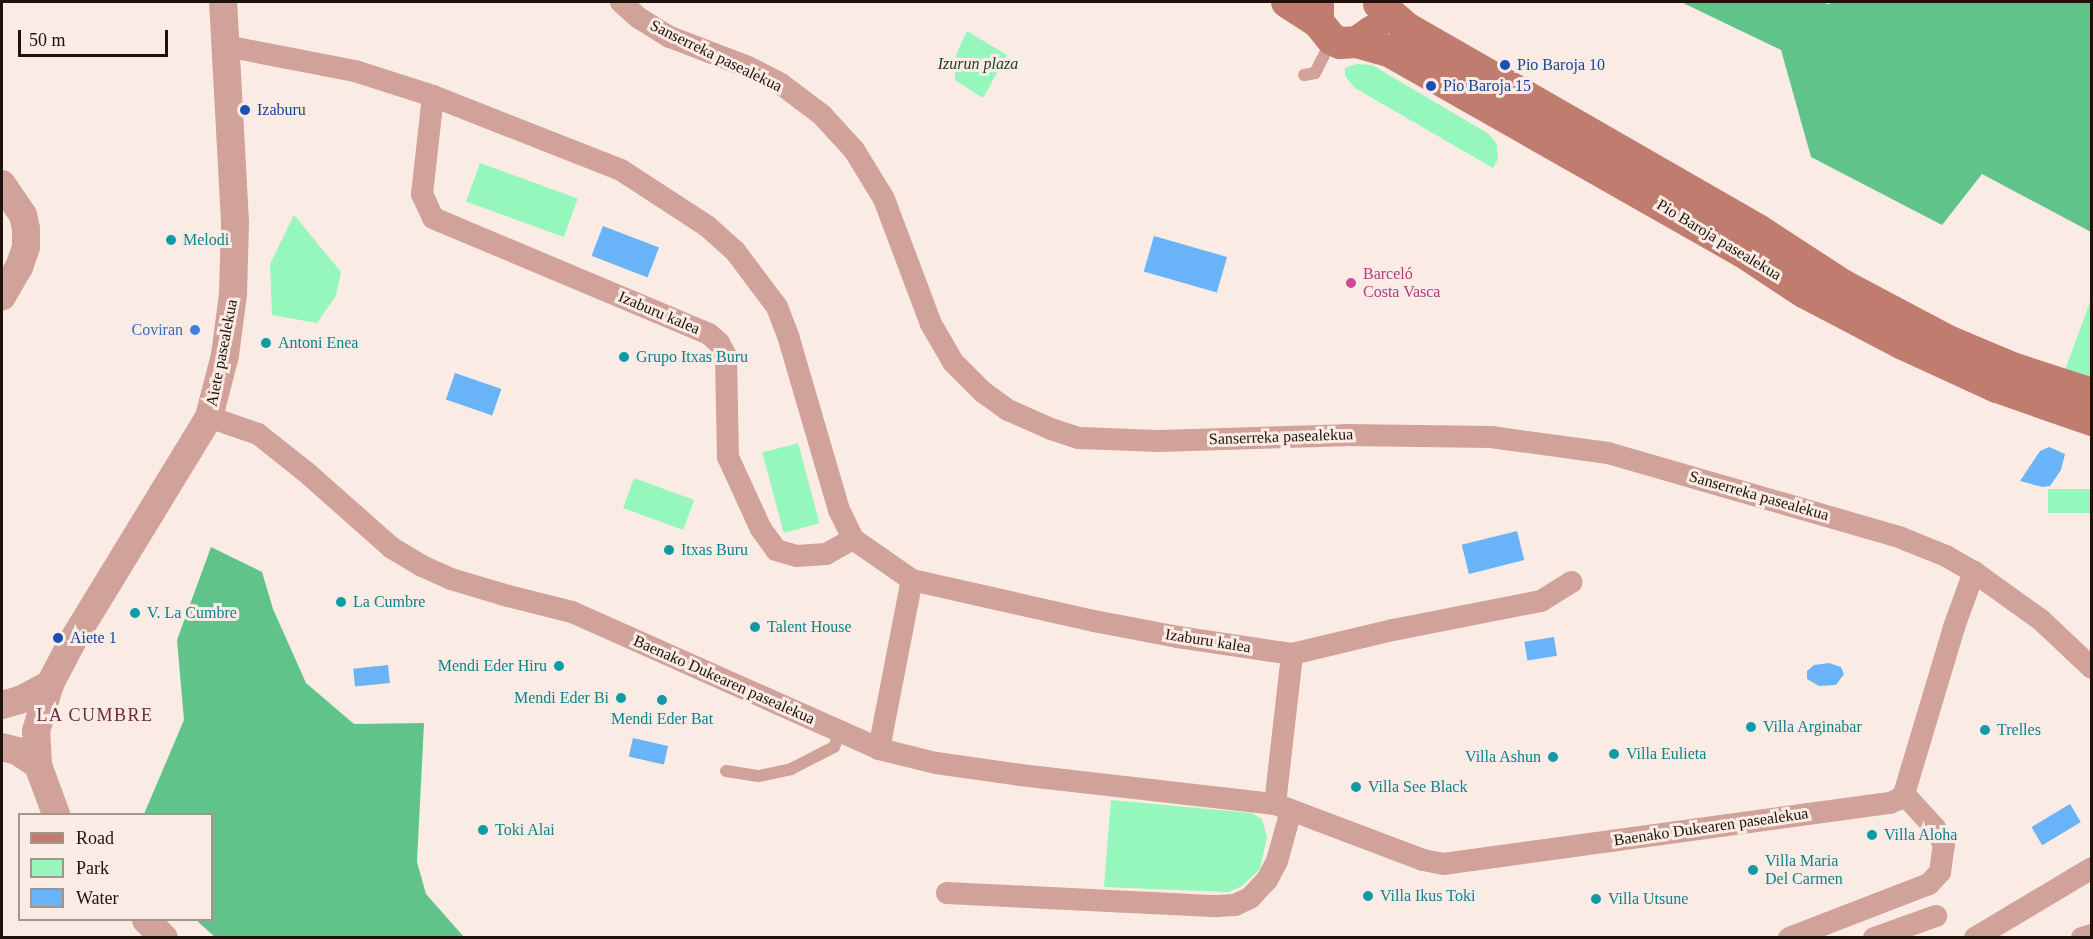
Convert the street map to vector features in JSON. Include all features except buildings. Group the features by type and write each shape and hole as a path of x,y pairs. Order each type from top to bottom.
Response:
{"main road":[{"name":"Pio Baroja pasealekua","path":"1287,2 1331,26 1391,52 1743,252 1804,291 1903,344 1997,387 2091,420"},
{"name":"Pio Baroja pasealekua","path":"1378,3 1405,27 1758,230 1844,286 1948,340 2012,368 2091,394"},
{"path":"1331,26 1371,33 1376,27 1378,3"}],"street":[{"name":"Aiete pasealekua","path":"37,726 50,684 73,640 209,417 225,355 233,294 235,222 223,2"},
{"name":"Sanserreka pasealekua","path":"621,2 639,18 670,37 748,67 781,84 822,115 854,150 884,199 930,324 953,362 983,392 1008,410 1051,429 1079,438 1159,441 1344,435 1491,437 1608,453 1899,537 1974,572 2041,620 2088,662 2091,668"},
{"path":"226,46 355,71 433,96 621,170 707,226 735,251 777,307 789,339 839,510 852,538"},
{"name":"Izaburu kalea","path":"433,96 422,194 433,218 709,334 719,343 726,356 728,457 761,529 776,550 797,556 826,554 852,538 912,580 1125,627 1292,654 1393,630 1541,601 1571,582"},
{"path":"2,184 23,215 26,248 19,267 2,296"},
{"name":"Baenako Dukearen pasealekua","path":"209,417 258,434 306,472 392,548 423,566 451,579 496,593 572,612 840,732 879,748 936,763 1020,776 1283,808 1423,860 1443,864 1890,803 1904,794"},
{"path":"1790,938 1929,884 1940,872 1944,845 1935,828 1904,794 1954,627 1974,572"},
{"path":"879,748 912,580"},
{"path":"947,893 1216,906 1235,905 1250,898 1267,880 1277,861 1283,808 1292,654"},
{"path":"2,705 20,700 50,684"},
{"path":"2,712 37,726"},
{"path":"2,742 37,726"},
{"path":"37,726 38,765 56,813"},
{"path":"2,747 17,751 38,765"},
{"path":"1975,938 2091,868"},
{"path":"1874,938 1936,916"},
{"path":"147,921 164,938"},
{"path":"2082,938 2091,935"}],"lane":[{"path":"1304,75 1315,74 1331,26"},
{"path":"726,771 759,776 791,769 834,747 840,732"}],"green space":[{"path":"1681,2 1823,2 1828,4 1834,2 2091,2 2091,232 1982,174 1942,225 1811,157 1781,50"},
{"name":"Izurun plaza","path":"967,31 1007,55 983,98 955,80 956,55"},
{"path":"1357,64 1372,65 1489,134 1497,144 1498,159 1493,168 1355,88 1345,76 1345,68"},
{"path":"480,163 578,199 564,237 466,202"},
{"path":"294,215 341,272 336,296 317,323 272,315 270,264"},
{"path":"2091,299 2091,381 2064,373"},
{"path":"798,443 819,523 784,533 762,453"},
{"path":"634,478 694,500 683,530 623,508"},
{"path":"2048,489 2091,489 2091,513 2048,513"},
{"path":"211,547 262,572 273,609 306,683 354,724 424,723 417,862 426,894 464,937 215,937 197,921 213,921 213,813 144,813 184,720 177,640"},
{"path":"1111,800 1251,813 1262,819 1267,837 1260,869 1242,886 1228,892 1104,887"}],"water":[{"path":"603,226 659,248 648,277 592,256"},
{"path":"1154,236 1227,257 1217,293 1144,272"},
{"path":"455,373 501,389 492,415 446,399"},
{"path":"2049,447 2065,454 2061,470 2050,486 2042,487 2020,481 2040,451"},
{"path":"1517,531 1524,560 1469,574 1462,545"},
{"path":"1554,637 1557,656 1527,660 1524,642"},
{"path":"1829,663 1841,667 1844,674 1836,685 1819,686 1807,679 1807,671 1814,665"},
{"path":"388,665 390,683 355,687 353,669"},
{"path":"633,738 668,746 664,765 629,757"},
{"path":"2070,804 2081,822 2042,845 2031,827"}],"place":[{"name":"Pio Baroja 10","path":"1505,65"},
{"name":"Pio Baroja 15","path":"1431,86"},
{"name":"Izaburu","path":"245,110"},
{"name":"Melodi","path":"171,240"},
{"name":"Barceló Costa Vasca","path":"1351,283"},
{"name":"Coviran","path":"195,330"},
{"name":"Antoni Enea","path":"266,343"},
{"name":"Grupo Itxas Buru","path":"624,357"},
{"name":"Itxas Buru","path":"669,550"},
{"name":"La Cumbre","path":"341,602"},
{"name":"V. La Cumbre","path":"135,613"},
{"name":"Talent House","path":"755,627"},
{"name":"Aiete 1","path":"58,638"},
{"name":"Mendi Eder Hiru","path":"559,666"},
{"name":"Mendi Eder Bi","path":"621,698"},
{"name":"Mendi Eder Bat","path":"662,700"},
{"name":"Villa Arginabar","path":"1751,727"},
{"name":"Trelles","path":"1985,730"},
{"name":"Villa Eulieta","path":"1614,754"},
{"name":"Villa Ashun","path":"1553,757"},
{"name":"Villa See Black","path":"1356,787"},
{"name":"Toki Alai","path":"483,830"},
{"name":"Villa Aloha","path":"1872,835"},
{"name":"Villa Maria Del Carmen","path":"1753,870"},
{"name":"Villa Ikus Toki","path":"1368,896"},
{"name":"Villa Utsune","path":"1596,899"}],"district":[{"name":"LA CUMBRE","path":"95,715"}]}
